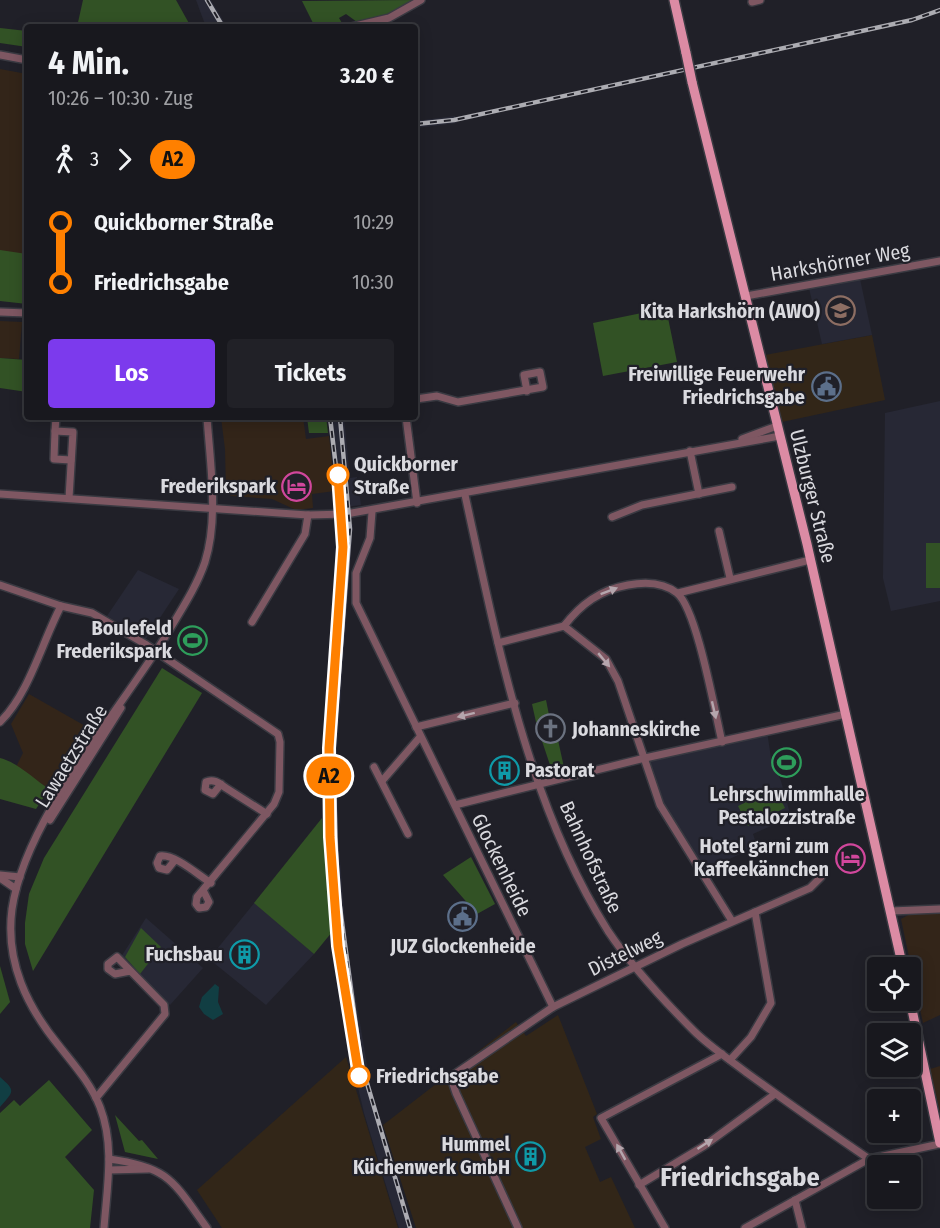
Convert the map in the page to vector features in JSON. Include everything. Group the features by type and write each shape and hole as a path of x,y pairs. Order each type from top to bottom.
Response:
{"main road":[{"name":"Ulzburger Straße","path":"674,0 692,82 810,560 901,957"},
{"path":"912,1011 940,1144"}],"street":[{"path":"364,24 389,18 421,0"},
{"path":"0,55 24,59"},
{"name":"Harkshörner Weg","path":"746,296 940,261"},
{"path":"0,312 24,313"},
{"path":"418,399 437,396 459,402 527,391"},
{"path":"56,420 54,459 71,460"},
{"name":"Lawaetzstraße","path":"104,1228 110,1159 107,1131 96,1098 82,1074 39,1020 19,981 12,942 12,911 16,888 38,837 62,805 114,723 199,577 210,539 207,420"},
{"path":"406,420 417,503"},
{"path":"56,430 73,432 69,498"},
{"path":"0,494 308,515 372,512 734,443 778,431"},
{"path":"690,451 699,494"},
{"path":"612,517 642,505 732,487"},
{"name":"Bahnhofstraße","path":"465,495 498,643 539,783 588,896 608,931 635,967 696,1033 775,1094 867,1158"},
{"name":"Glockenheide","path":"372,512 370,538 356,573 356,603 553,1007"},
{"path":"252,622 306,534 308,515"},
{"path":"719,531 730,578"},
{"path":"498,643 564,626 579,606 609,590 639,583 655,584 678,593 730,578 810,560"},
{"path":"0,585 61,606 92,613 278,734 280,742 279,792 267,814 203,890"},
{"path":"678,593 690,615 722,742"},
{"path":"0,722 34,669 44,638 61,606"},
{"path":"564,626 606,659 618,681 660,805 732,921"},
{"path":"416,727 515,703"},
{"path":"455,805 645,758 846,714"},
{"path":"382,782 420,737"},
{"path":"374,767 408,834"},
{"path":"221,784 267,814"},
{"path":"174,860 211,883"},
{"path":"0,877 20,878"},
{"path":"0,877 16,888"},
{"name":"Distelweg","path":"518,1228 456,1093 453,1077 461,1069 553,1007 732,921 810,888 821,877"},
{"path":"891,911 940,909"},
{"path":"730,1060 751,1037 771,1003 755,912"},
{"path":"96,1098 165,1014 164,1005 130,971"},
{"path":"665,1228 602,1119 722,1054"},
{"path":"639,1185 735,1124 775,1094"},
{"path":"888,1155 940,1144"},
{"path":"110,1159 153,1168 175,1186 207,1228"},
{"path":"745,1228 867,1160"},
{"path":"109,1170 153,1168"},
{"path":"795,1200 802,1228"}],"shaded area":[{"path":"196,0 211,0 225,24 205,24"},
{"path":"0,69 24,73 24,264 0,301"},
{"path":"455,116 457,123 418,128 418,121"},
{"name":"Kita Harkshörn (AWO)","path":"860,279 872,335 822,344 809,288"},
{"path":"0,321 22,322 19,359 0,358"},
{"name":"Freiwillige Feuerwehr Friedrichsgabe","path":"872,335 885,400 782,422 765,355"},
{"path":"940,401 940,601 891,611 883,578 885,413"},
{"path":"221,420 303,420 306,439 329,436 335,491 312,494 313,508 296,510 272,499 231,496 226,492"},
{"path":"328,420 344,420 350,478 357,477 361,505 337,508"},
{"path":"353,524 337,751 338,836 347,945 371,1089 413,1228 399,1228 364,1113 353,1066 332,932 326,854 329,682 339,559 339,526"},
{"path":"138,570 179,589 146,639 107,616"},
{"path":"29,694 87,727 49,789 16,767 23,753 11,724"},
{"path":"767,731 771,758 781,781 791,817 753,834 757,846 702,872 660,805 645,758"},
{"path":"255,902 314,954 266,1005 209,959"},
{"path":"940,912 940,1015 923,1023 920,1011 921,957 909,957 901,919 910,914"},
{"path":"146,918 203,968 170,1005 121,957"},
{"path":"558,1015 597,1114 593,1117 601,1139 585,1147 600,1182 611,1177 635,1228 416,1228 383,1125 516,1022 526,1036"},
{"path":"346,1057 398,1228 222,1228 197,1190"},
{"path":"940,1066 940,1112 930,1069"}],"green space":[{"path":"83,0 176,0 189,24 78,24"},
{"path":"414,0 388,14 357,22 346,14 339,18 342,24 314,24 302,1"},
{"path":"0,28 24,31 24,47 0,43"},
{"path":"0,250 24,254 24,304 0,301"},
{"path":"666,308 677,362 603,376 593,323"},
{"path":"0,358 24,360 24,392 0,388"},
{"path":"307,420 326,420 328,433 309,433"},
{"path":"926,543 940,543 940,588 926,588"},
{"path":"162,668 202,693 33,971 25,944 25,923 29,894 44,858"},
{"path":"546,700 550,720 536,722 532,704"},
{"path":"541,738 544,738 545,742 558,740 565,772 557,774 555,769 560,768 560,764 550,765"},
{"path":"0,758 19,767 49,789 36,809 0,799"},
{"path":"775,788 785,808 748,826 738,806"},
{"path":"322,818 332,932 314,954 254,903"},
{"path":"471,857 495,904 477,914 443,875"},
{"path":"141,928 161,947 140,974 125,957"},
{"path":"0,966 10,1002 0,1014"},
{"path":"49,1080 92,1130 65,1157 94,1190 90,1228 0,1228 0,1113 14,1100 20,1106"},
{"path":"115,1115 139,1141 142,1140 158,1159 125,1152"}],"water":[{"path":"215,984 219,987 218,1002 223,1014 213,1020 199,1007 202,997"},
{"path":"0,1077 9,1085 11,1091 0,1107"}],"railway":[{"path":"207,0 221,24"},
{"path":"418,124 454,120 912,20 940,10"},
{"path":"330,420 342,518"},
{"path":"340,420 350,529 333,749 337,885 361,1063 410,1228"}],"train":[{"name":"A2","path":"338,475 343,547 329,748 330,837 338,946 359,1076"}],"place":[{"name":"Kita Harkshörn (AWO)","path":"841,311"},
{"name":"Freiwillige Feuerwehr Friedrichsgabe","path":"826,386"},
{"name":"Quickborner Straße","path":"338,475"},
{"name":"Frederikspark","path":"297,486"},
{"name":"Boulefeld Frederikspark","path":"193,640"},
{"name":"Johanneskirche","path":"551,729"},
{"name":"Lehrschwimmhalle Pestalozzistraße","path":"787,763"},
{"name":"Pastorat","path":"504,770"},
{"name":"Hotel garni zum Kaffeekännchen","path":"850,858"},
{"name":"JUZ Glockenheide","path":"463,916"},
{"name":"Fuchsbau","path":"244,954"},
{"name":"Friedrichsgabe","path":"359,1076"},
{"name":"Hummel Küchenwerk GmbH","path":"531,1156"}],"district":[{"name":"Friedrichsgabe","path":"740,1177"}]}
